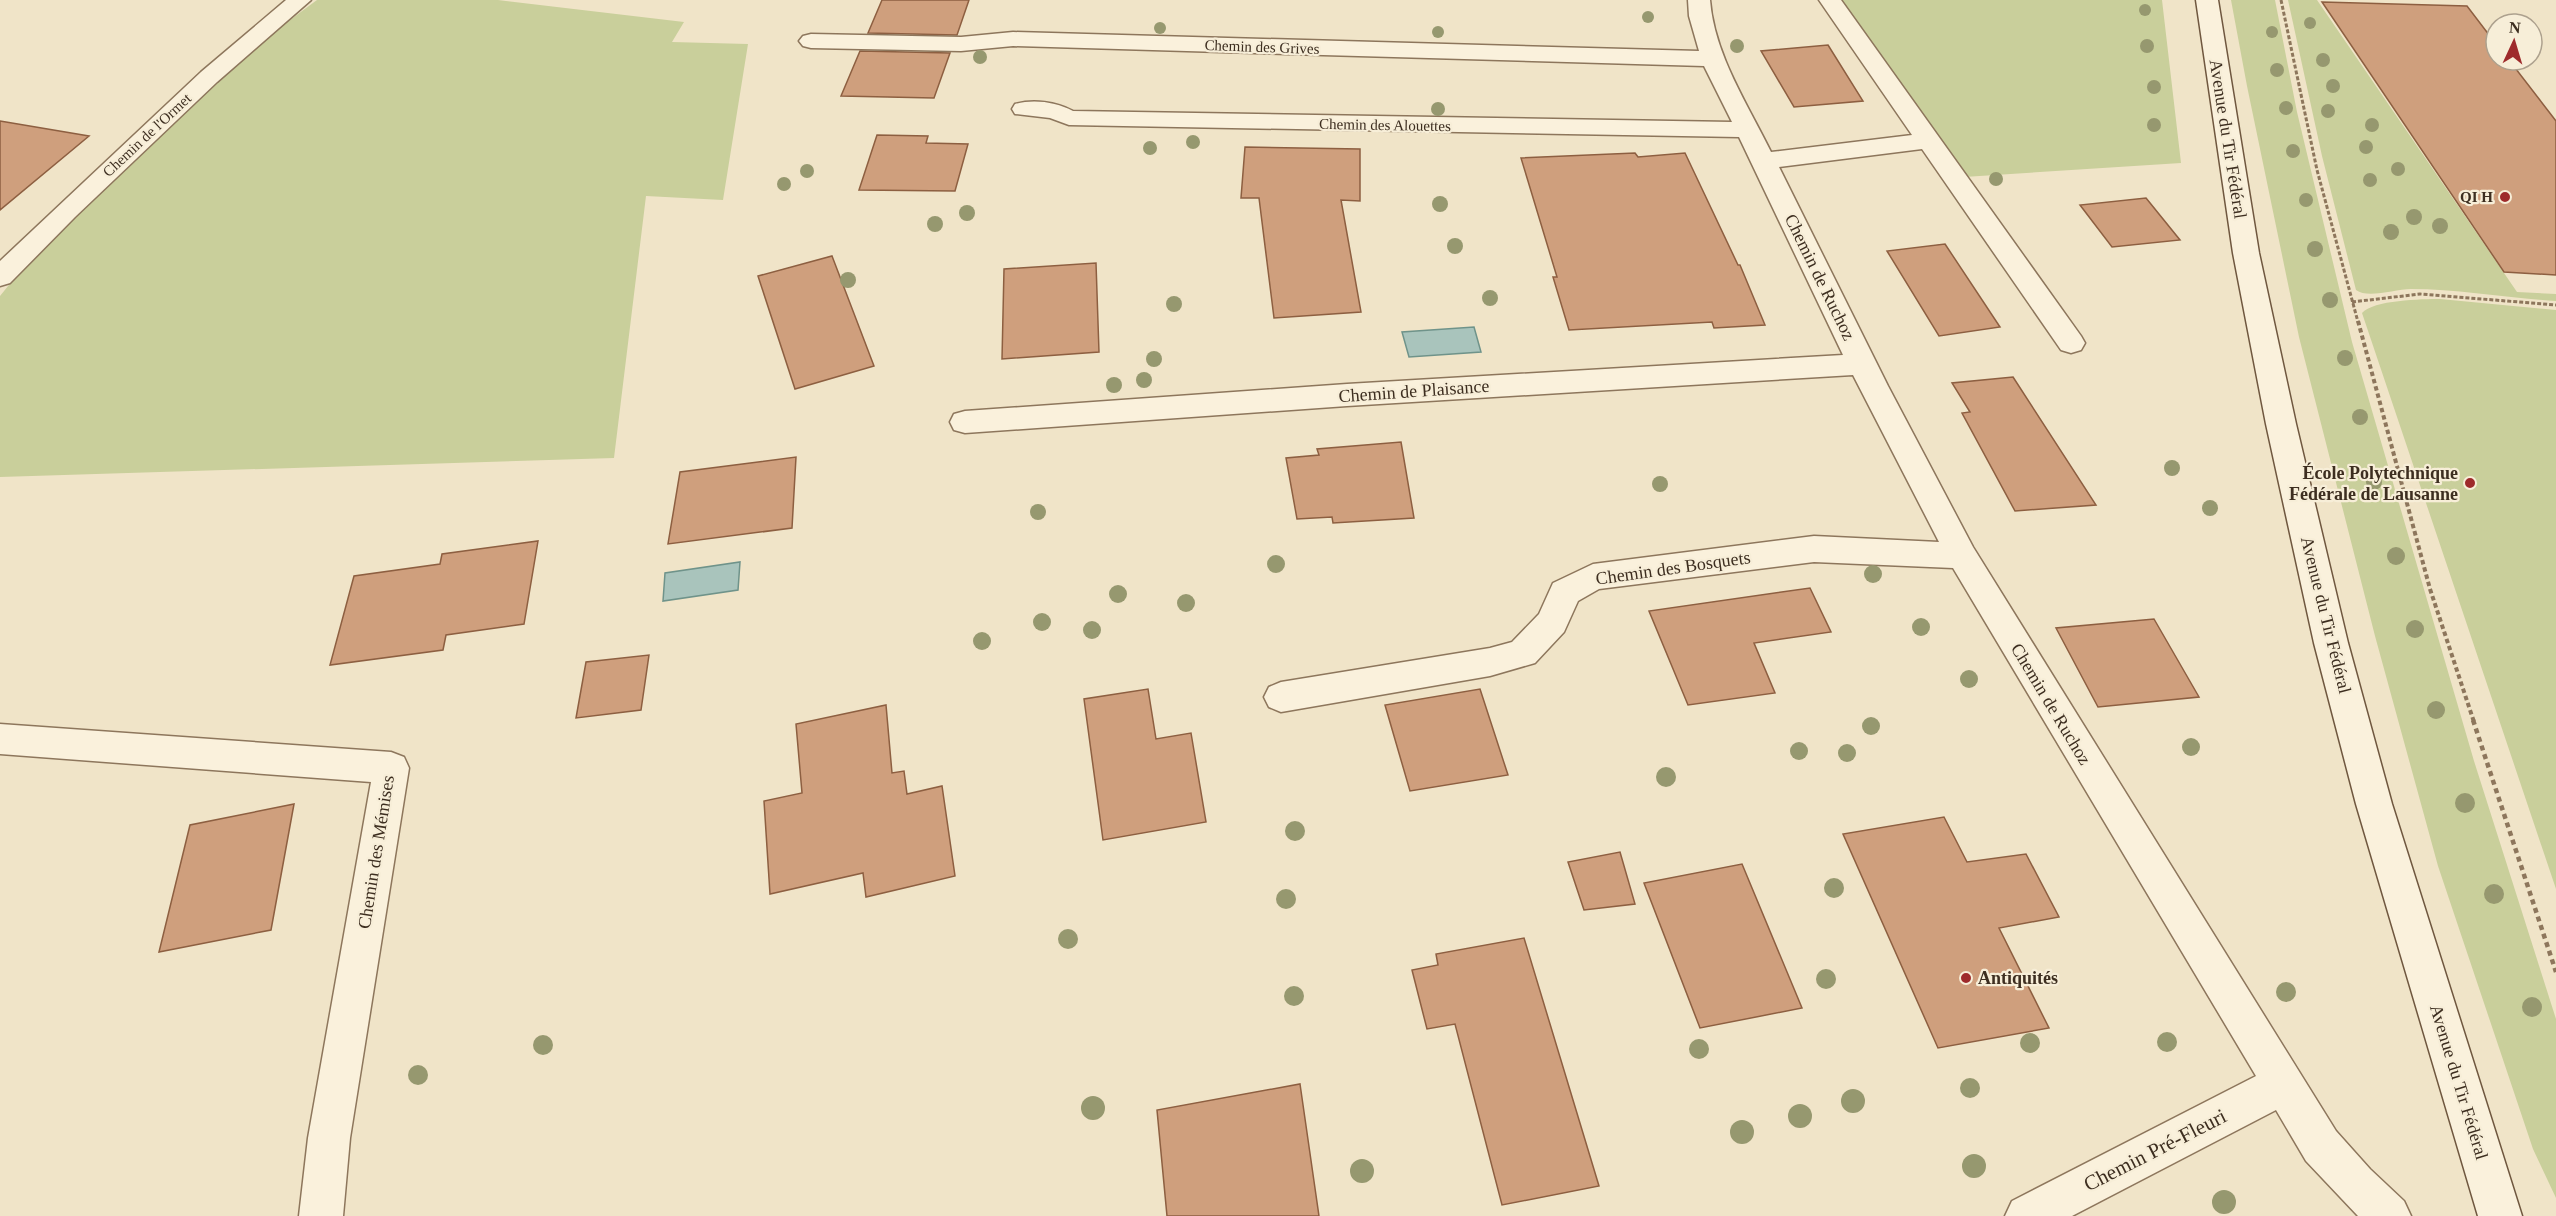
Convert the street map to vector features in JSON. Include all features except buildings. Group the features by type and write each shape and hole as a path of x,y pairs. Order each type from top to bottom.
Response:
{"street":[{"name":"Chemin de l'Ormet","path":"0,277 66,211 209,77 300,0"},
{"name":"Chemin de Ruchoz","path":"1699,0 1700,16 1713,59 1863,364 1962,556 2321,1146 2355,1184 2389,1216"},
{"path":"1830,0 2071,343"},
{"name":"Avenue du Tir Fédéral","path":"2207,0 2246,253 2281,424 2331,644 2373,804 2500,1216"},
{"name":"Chemin des Grives","path":"811,41 961,44 1013,39 1713,59"},
{"name":"Chemin des Alouettes","path":"1024,109 1055,111 1069,118 1748,130"},
{"path":"1763,161 1928,141"},
{"name":"Chemin de Plaisance","path":"966,422 1347,395 1863,364"},
{"name":"Chemin des Bosquets","path":"1281,698 1490,662 1523,653 1552,622 1565,592 1593,576 1814,549 1962,556"},
{"name":"Chemin des Mémises","path":"0,739 391,768 329,1138 321,1216"},
{"name":"Chemin Pré-Fleuri","path":"2027,1216 2283,1084"}],"path":[{"path":"2281,0 2317,170 2430,589 2556,972"},
{"path":"2352,302 2420,294 2556,305"}],"green space":[{"path":"317,0 498,0 684,22 672,42 748,44 723,200 646,196 614,458 0,477 0,296 25,265 184,111 271,34"},
{"path":"1841,0 2162,0 2181,163 1964,177"},
{"path":"2231,0 2275,0 2297,112 2352,342 2474,761 2556,1019 2556,1198 2533,1149 2438,866 2375,636 2299,337"},
{"path":"2288,0 2317,0 2517,292 2556,294 2556,301 2429,289 2405,289 2374,294 2361,293 2356,290 2322,156"},
{"path":"2440,299 2556,310 2556,889 2362,313 2376,305 2387,303"}],"water":[{"path":"1474,327 1481,352 1409,357 1402,332"},
{"path":"740,562 738,590 663,601 665,573"}],"place":[{"name":"QI H","path":"2505,197"},
{"name":"École Polytechnique Fédérale de Lausanne","path":"2470,483"},
{"name":"Antiquités","path":"1966,978"}]}
